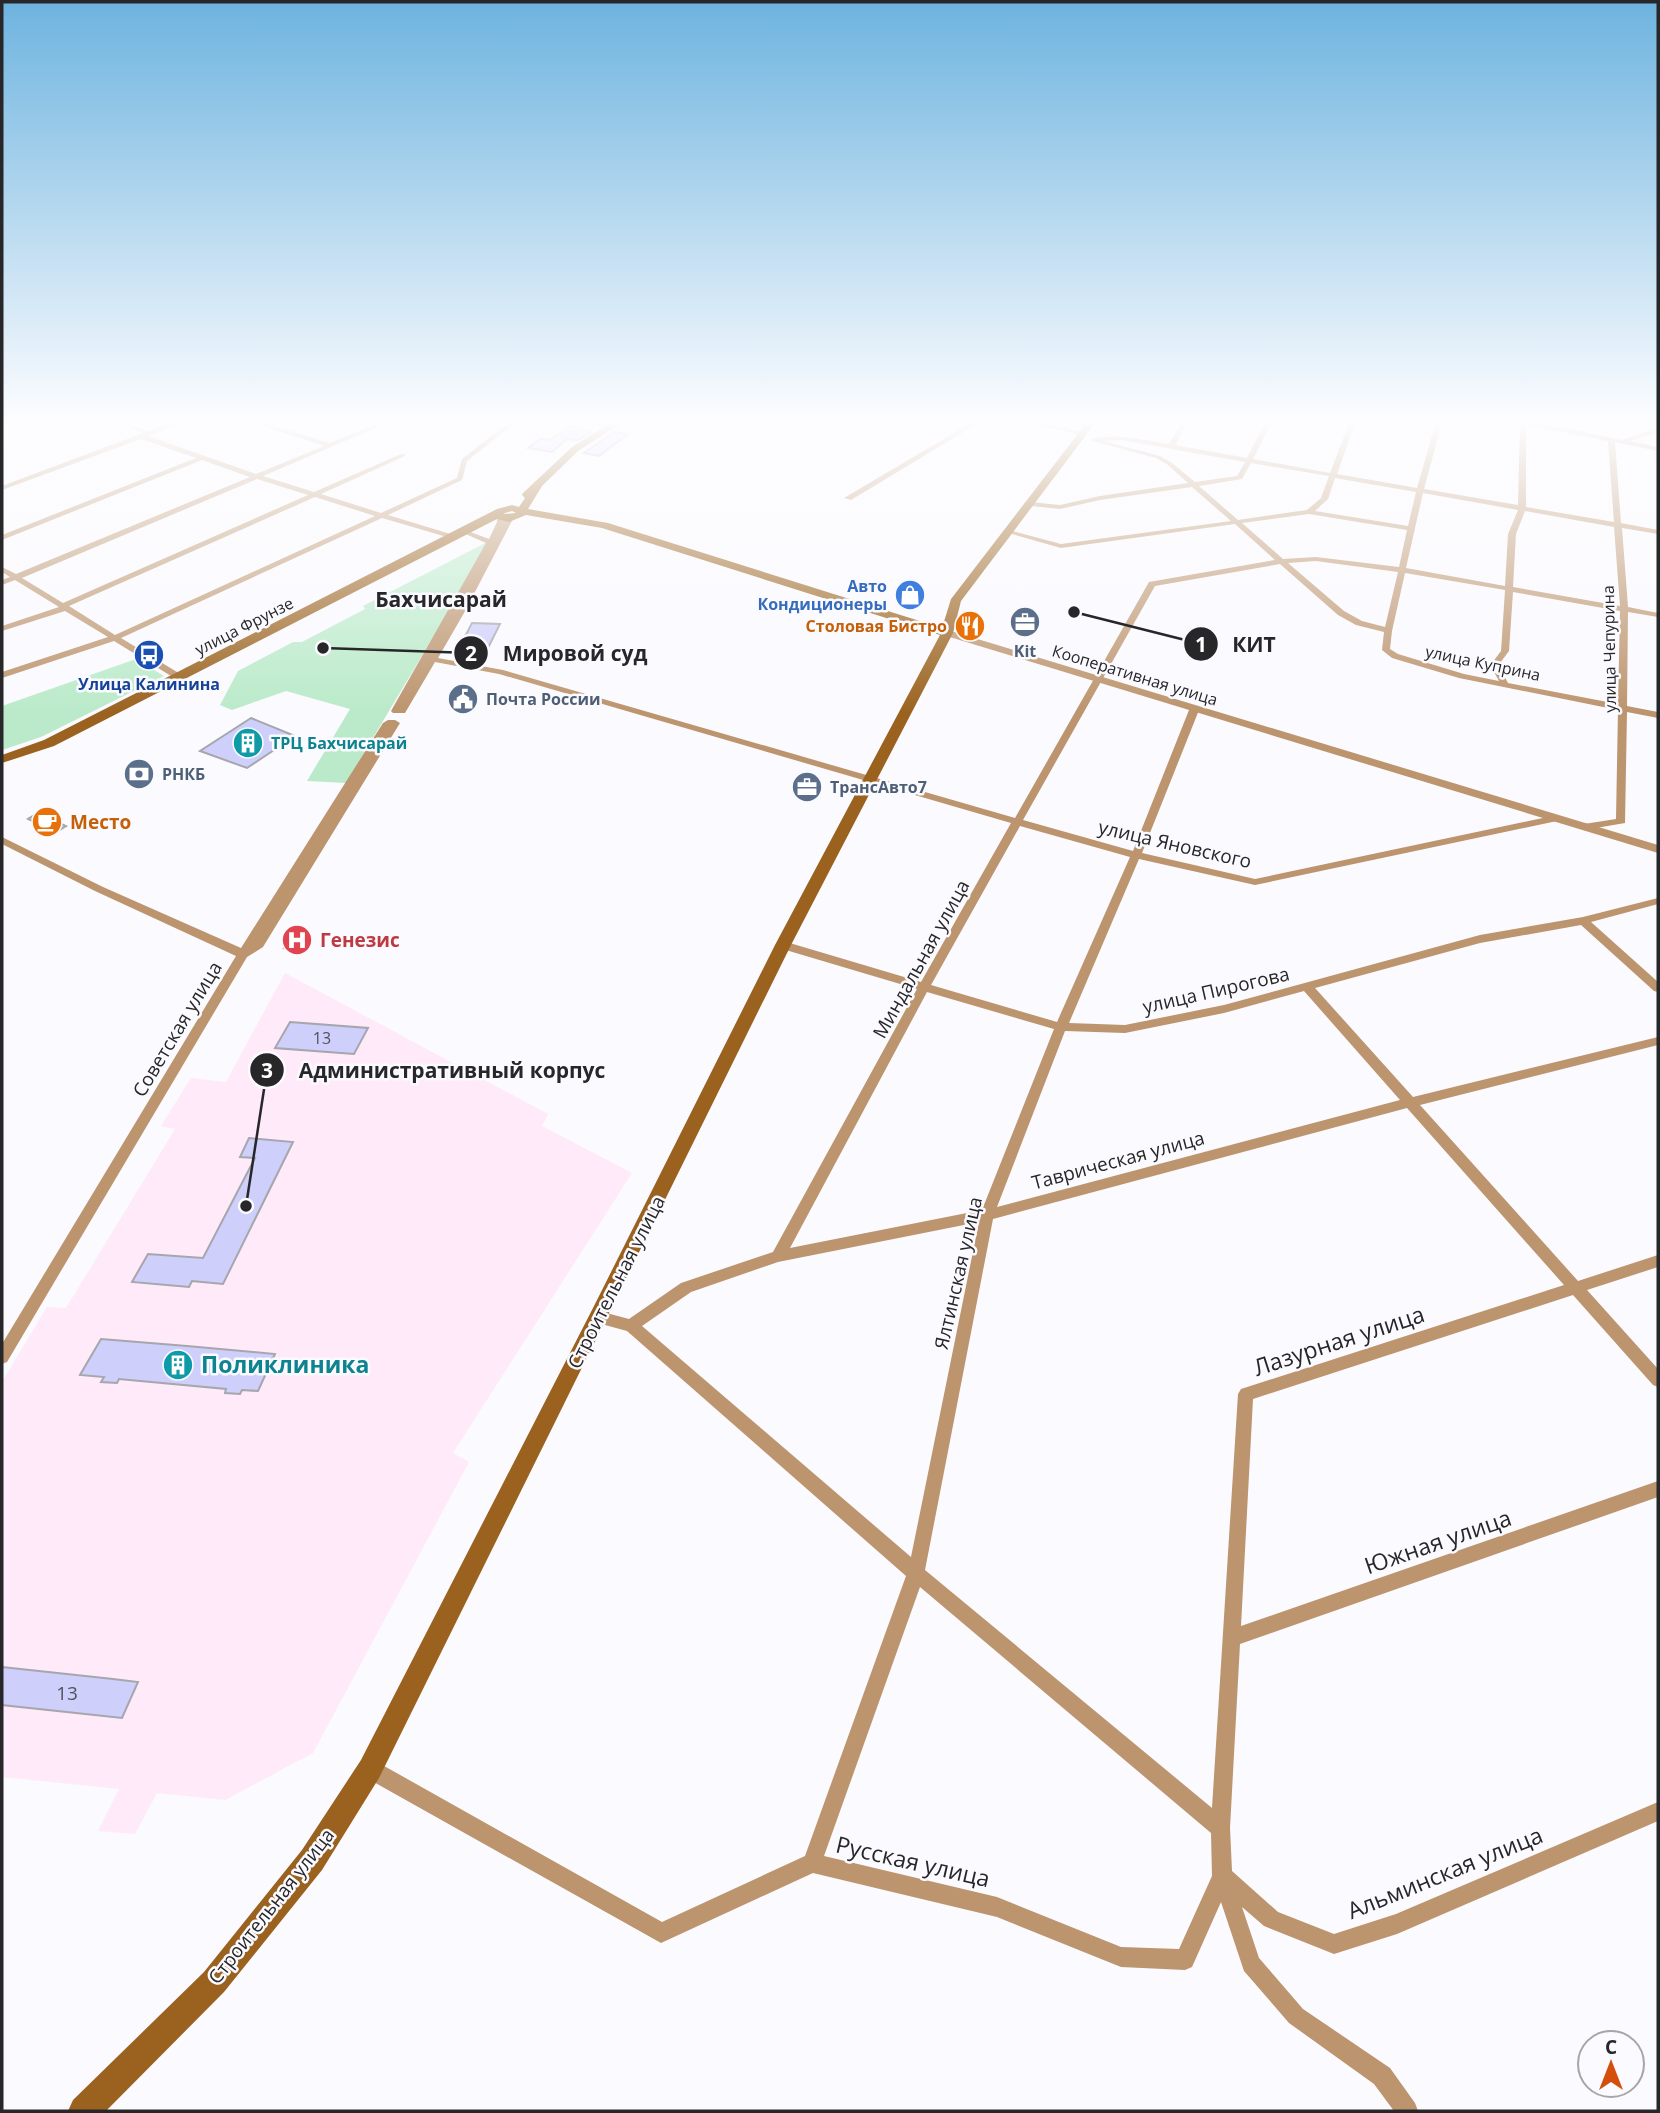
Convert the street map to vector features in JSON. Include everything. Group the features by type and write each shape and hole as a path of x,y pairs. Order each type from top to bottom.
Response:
{"main road":[{"name":"улица Фрунзе","path":"2,759 49,743 460,535 503,517"},
{"name":"Кооперативная улица","path":"566,517 947,633"},
{"name":"Строительная улица","path":"84,2111 214,1982 312,1860 370,1769 599,1317 783,945 947,633 955,601 1021,517"}],"street":[{"path":"2,538 55,517"},
{"path":"2,583 160,517"},
{"path":"2,629 64,607 264,517"},
{"path":"2,675 114,638 377,517"},
{"path":"386,517 494,543"},
{"path":"396,711 429,659 509,517"},
{"path":"1230,517 1351,619 1388,631 1415,517"},
{"path":"1009,532 1061,546 1279,517"},
{"path":"1337,517 1412,529"},
{"path":"1504,682 1496,663 1505,651 1512,534 1519,517"},
{"path":"1571,517 1658,532"},
{"name":"улица Чепурина","path":"1584,827 1621,821 1624,608 1617,517"},
{"path":"1281,561 1326,559 1658,614"},
{"name":"Миндальная улица","path":"778,1256 924,986 1152,584 1281,561"},
{"path":"2,569 179,677"},
{"name":"улица Куприна","path":"1388,631 1386,650 1395,656 1462,676 1504,682 1658,715"},
{"name":"Кооперативная улица","path":"947,633 1658,849"},
{"name":"улица Яновского","path":"429,659 500,671 871,781 1136,855 1255,882 1557,818"},
{"name":"Ялтинская улица","path":"811,1863 916,1573 987,1215 1061,1027 1136,855 1194,710"},
{"name":"Советская улица","path":"2,1357 243,954 259,944 395,723 388,723"},
{"path":"2,840 99,889 243,954"},
{"name":"улица Пирогова","path":"783,945 1061,1027 1125,1028 1224,1009 1480,939 1583,921 1658,901"},
{"path":"1583,921 1658,988"},
{"path":"1306,986 1658,1380"},
{"name":"Таврическая улица","path":"631,1326 686,1287 778,1256 987,1215 1411,1102 1658,1041"},
{"name":"Лазурная улица","path":"1220,1828 1246,1394 1658,1261"},
{"path":"599,1317 631,1326 916,1573 1220,1828"},
{"name":"Южная улица","path":"1233,1638 1658,1489"},
{"name":"Русская улица","path":"370,1769 661,1933 811,1863 998,1907 1121,1957 1185,1960 1222,1876 1220,1828"},
{"name":"Альминская улица","path":"1222,1876 1270,1919 1334,1944 1397,1924 1658,1811"},
{"path":"1222,1876 1251,1965 1296,2016 1382,2076 1408,2111"}],"shaded area":[{"path":"285,973 548,1114 542,1126 632,1173 453,1453 469,1462 313,1753 225,1800 157,1793 135,1834 98,1831 119,1789 2,1777 2,1382 47,1307 66,1308 175,1129 161,1126 191,1078 226,1082"}],"green space":[{"path":"491,540 346,783 307,781 350,709 286,691 232,710 220,705 238,671 293,642 302,642 365,609 363,606"},
{"path":"136,659 164,676 41,737 2,750 2,706"}],"building":[{"path":"472,623 500,624 486,652 458,650"},
{"name":"ТРЦ Бахчисарай","path":"251,718 295,736 247,768 200,751"},
{"name":"Место","path":"38,813 66,826 56,832 28,819"},
{"name":"Генезис","path":"292,934 308,935 300,949 284,948"},
{"path":"290,1022 368,1028 354,1054 275,1048"},
{"path":"249,1138 293,1142 223,1284 192,1281 189,1287 132,1282 148,1254 203,1258 255,1158 240,1157"},
{"name":"Поликлиника","path":"101,1339 275,1354 258,1391 225,1393 226,1389 119,1379 117,1383 101,1382 104,1377 80,1375"},
{"path":"2,1667 138,1682 122,1718 2,1705"}],"place":[{"name":"Авто Кондиционеры","path":"910,595"},
{"name":"КИТ","path":"1074,612"},
{"name":"Kit","path":"1025,622"},
{"name":"Столовая Бистро","path":"970,626"},
{"name":"Мировой суд","path":"323,648"},
{"name":"Улица Калинина","path":"149,655"},
{"name":"Почта России","path":"463,699"},
{"name":"ТРЦ Бахчисарай","path":"248,743"},
{"name":"РНКБ","path":"139,774"},
{"name":"ТрансАвто7","path":"807,787"},
{"name":"Место","path":"47,822"},
{"name":"Генезис","path":"297,940"},
{"name":"Административный корпус","path":"246,1206"},
{"name":"Поликлиника","path":"178,1365"}],"district":[{"name":"Бахчисарай","path":"441,600"}]}
